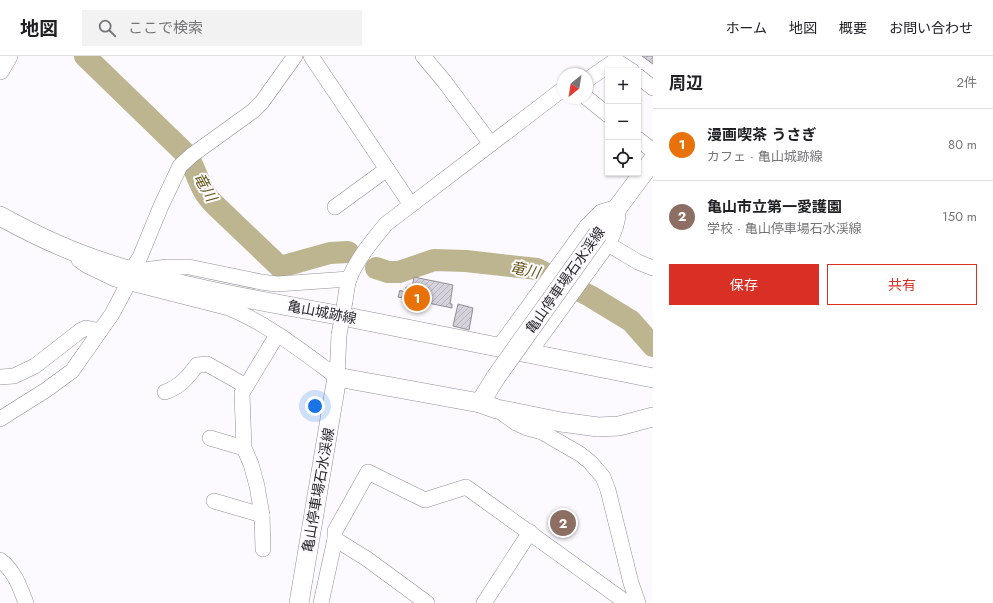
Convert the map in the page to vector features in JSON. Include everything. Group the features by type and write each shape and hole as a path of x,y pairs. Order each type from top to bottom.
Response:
{"main road":[{"path":"0,70 8,56"},
{"name":"亀山停車場石水渓線","path":"488,406 496,377 603,239 618,207 653,160"},
{"name":"亀山城跡線","path":"0,216 37,236 63,248 98,261 130,277 157,278 234,295 653,378"},
{"path":"337,378 488,406 561,422 598,427 619,426 653,416"},
{"name":"亀山停車場石水渓線","path":"298,603 337,378"}],"street":[{"path":"0,419 46,390 72,370 112,314 140,257 161,206 180,166 253,111 262,102 295,56"},
{"path":"311,56 411,205"},
{"path":"423,56 444,81 491,144"},
{"path":"593,74 609,59 618,62 627,68"},
{"path":"641,78 653,88"},
{"path":"337,378 339,335 349,279 372,241 386,224 557,94"},
{"path":"593,103 605,113"},
{"path":"639,140 653,151"},
{"path":"335,207 387,169"},
{"path":"499,347 592,221 601,212 618,207"},
{"path":"529,353 575,288 603,239 638,262 653,268"},
{"path":"130,277 167,267 189,267 276,284 349,279"},
{"path":"130,277 229,308 252,319 337,378"},
{"path":"0,377 14,376 35,366 86,328 100,331"},
{"path":"263,548 262,515 257,486 251,464 244,448 242,393 277,335"},
{"path":"165,392 175,389 188,377 197,365 207,364 246,386"},
{"path":"488,406 516,423 542,432 580,454 590,462 603,477 608,490 631,584 638,603"},
{"path":"210,438 244,448"},
{"path":"322,603 335,539 335,531 368,472 425,500 466,487 627,603"},
{"path":"214,501 262,515"},
{"path":"484,603 530,532"},
{"path":"335,539 427,603"},
{"path":"0,560 17,580 26,603"}],"building":[{"path":"642,56 653,56 653,64"},
{"path":"414,277 453,285 450,304 452,304 452,308 404,298 406,287 412,288"},
{"path":"400,290 404,292 403,298 398,297"},
{"path":"458,304 473,308 469,330 453,326"}],"waterway":[{"name":"竜川","path":"85,56 186,154 203,189 214,204 280,267 330,253 348,252"},
{"name":"竜川","path":"376,268 388,272 399,272 434,260 466,261 537,269 590,296 631,321 653,346"}],"place":[{"name":"漫画喫茶 うさぎ","path":"417,298"},
{"name":"亀山市立第一愛護園","path":"563,523"}]}
